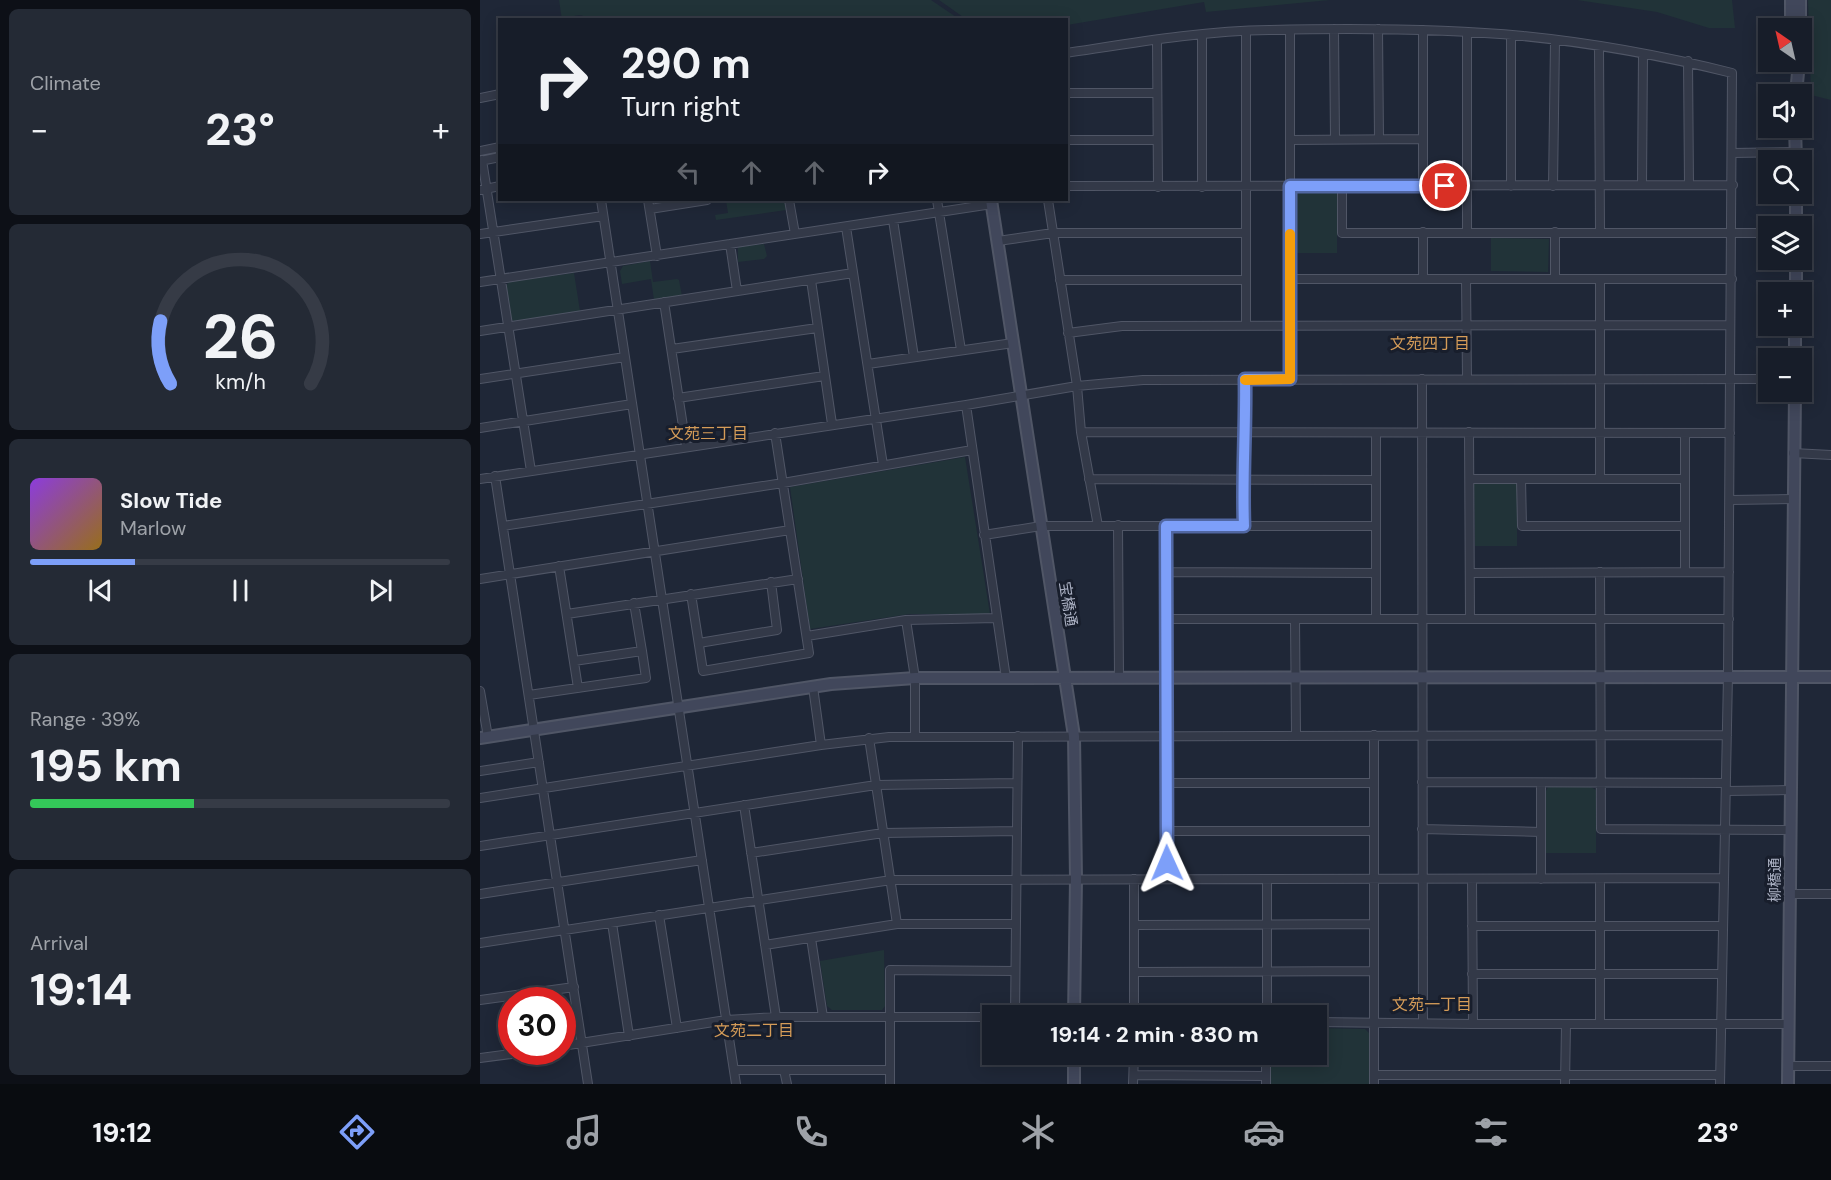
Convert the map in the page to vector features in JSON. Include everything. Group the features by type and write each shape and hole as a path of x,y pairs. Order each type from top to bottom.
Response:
{"street":[{"path":"1791,0 1791,18"},
{"path":"1800,0 1800,18"},
{"path":"1334,28 1335,140"},
{"path":"1068,52 1157,40 1246,32 1334,28 1423,30 1511,36 1599,47 1688,62 1732,73 1731,500 1720,1080 1565,1075 1374,1075"},
{"path":"1378,29 1379,139"},
{"path":"1290,30 1290,379"},
{"path":"1423,30 1423,186"},
{"path":"1246,32 1246,326"},
{"path":"1467,32 1467,232"},
{"path":"1202,36 1202,187"},
{"path":"1511,36 1511,186"},
{"path":"1157,40 1158,187"},
{"path":"1553,186 1555,41"},
{"path":"1599,47 1600,232"},
{"path":"1642,185 1643,54"},
{"path":"1688,62 1689,185"},
{"path":"1068,93 1157,93"},
{"path":"480,98 498,94"},
{"path":"1068,140 1157,140"},
{"path":"1290,140 1423,140"},
{"path":"480,151 498,147"},
{"path":"1732,153 1758,154"},
{"path":"498,157 481,160 483,189 494,232 531,471"},
{"path":"1068,186 1732,185"},
{"path":"483,189 498,186"},
{"path":"1342,186 1342,233 1758,233"},
{"path":"601,201 736,1084"},
{"path":"648,201 657,256"},
{"path":"650,209 701,201"},
{"path":"789,201 795,234"},
{"path":"937,201 962,350"},
{"path":"1048,201 1077,386 1081,432 1098,526"},
{"path":"480,282 893,220 992,202"},
{"name":"宝橋通","path":"992,202 1074,736 1076,879 1074,1005"},
{"path":"480,234 603,216"},
{"path":"893,220 914,357"},
{"path":"846,227 883,465"},
{"path":"1423,232 1423,279"},
{"path":"1555,279 1556,232"},
{"path":"998,242 1053,233 1246,233"},
{"path":"730,244 737,291"},
{"path":"480,331 853,273"},
{"path":"1290,279 1732,279"},
{"path":"1466,279 1467,379"},
{"path":"1600,279 1600,479"},
{"path":"811,280 832,424"},
{"path":"1060,280 1246,280"},
{"path":"664,302 686,446"},
{"path":"1068,333 1122,326 1730,325"},
{"path":"672,349 817,328"},
{"path":"868,364 1013,343"},
{"path":"480,379 625,357"},
{"path":"678,398 824,376"},
{"path":"1244,526 1242,480 1246,433 1245,379"},
{"path":"1422,379 1423,1023"},
{"path":"480,478 876,419 1077,386 1143,380 1758,379"},
{"name":"柳橋通","path":"1788,1084 1795,402"},
{"path":"480,428 632,404"},
{"path":"966,405 1006,678"},
{"path":"1081,432 1730,433"},
{"path":"1469,432 1470,619"},
{"path":"691,594 703,671 809,653 775,433"},
{"path":"1376,433 1376,619"},
{"path":"1685,433 1685,572"},
{"path":"503,526 783,483 972,450"},
{"path":"1793,453 1831,455"},
{"path":"495,476 574,987"},
{"path":"1089,479 1375,480"},
{"path":"1470,479 1685,479"},
{"path":"1521,479 1522,526 1684,526"},
{"path":"1731,500 1793,499"},
{"path":"1118,525 1119,678"},
{"path":"984,535 1041,526 1375,526"},
{"path":"1166,526 1168,879"},
{"path":"480,579 790,530"},
{"path":"559,566 578,688"},
{"path":"1167,572 1376,573"},
{"path":"1600,572 1601,830 1790,830"},
{"path":"1470,573 1729,572"},
{"path":"567,614 798,579"},
{"path":"699,643 777,630 771,582"},
{"path":"529,696 646,678 634,603"},
{"path":"807,636 906,620 996,618"},
{"path":"1167,619 1729,619"},
{"path":"1295,619 1296,735"},
{"path":"906,620 915,678 915,736"},
{"path":"574,661 642,651"},
{"path":"480,693 484,738 813,687 915,678 1422,678 1728,675 1831,677"},
{"path":"813,687 821,745"},
{"path":"1374,735 1374,1084"},
{"path":"480,798 869,738 915,736 1726,735"},
{"path":"1015,1005 1018,736"},
{"path":"869,738 897,924"},
{"path":"480,771 539,762"},
{"path":"1422,782 1600,783 1791,790"},
{"path":"480,846 876,785 1017,783"},
{"path":"1167,783 1374,783"},
{"path":"1540,879 1541,783"},
{"path":"744,805 776,1017"},
{"path":"1422,829 1540,831"},
{"path":"751,853 884,833 1017,831"},
{"path":"1166,831 1374,831"},
{"path":"480,894 702,860"},
{"path":"480,943 891,880 1724,878"},
{"path":"1134,879 1134,1005"},
{"path":"1267,879 1267,1005"},
{"path":"1472,879 1473,1024"},
{"path":"1600,879 1600,1023"},
{"path":"1790,894 1831,894"},
{"path":"659,915 676,1028"},
{"path":"612,923 629,1036"},
{"path":"765,945 897,924 1016,924"},
{"path":"1134,925 1374,924"},
{"path":"1472,926 1723,926"},
{"path":"811,938 823,1017"},
{"path":"890,1084 890,970 1015,971"},
{"path":"1134,972 1374,972"},
{"path":"1472,974 1722,975"},
{"path":"480,1000 498,998"},
{"path":"576,999 588,1084"},
{"path":"576,1044 726,1020 776,1017 982,1017"},
{"path":"1327,1022 1789,1024"},
{"path":"1565,1084 1566,1024"},
{"path":"480,1058 498,1056"},
{"path":"1074,1065 1074,1084"},
{"path":"1133,1084 1134,1065"},
{"path":"1788,1066 1831,1066"},
{"path":"734,1070 890,1070"},
{"path":"784,1070 786,1084"},
{"path":"1134,1075 1266,1080"}],"shaded area":[{"path":"559,0 931,0 958,18 587,18 580,15 562,18"},
{"path":"939,0 1330,0 1206,12 1204,2 1068,25 1068,18 965,18"},
{"path":"1577,0 1732,0 1735,28 1709,28 1657,12"},
{"path":"1808,0 1831,0 1831,100 1812,95 1812,18 1809,18"},
{"path":"1295,191 1337,191 1337,253 1295,253"},
{"path":"726,201 784,201 786,210 716,220 715,215 728,213"},
{"path":"1491,238 1549,239 1548,272 1491,271"},
{"path":"764,244 767,256 764,259 738,262 738,247"},
{"path":"650,261 653,282 677,279 682,296 654,300 651,279 622,284 620,271 623,266"},
{"path":"574,273 580,311 514,321 510,319 506,286 509,282"},
{"path":"965,457 990,614 910,614 810,629 790,487"},
{"path":"1517,482 1517,546 1475,546 1474,483"},
{"path":"1548,787 1591,787 1596,790 1596,853 1546,853 1546,791"},
{"path":"884,950 885,1006 882,1010 832,1010 827,1006 820,961"},
{"path":"1327,1028 1365,1029 1369,1033 1369,1084 1270,1084 1270,1065 1327,1065"}],"slow traffic":[{"path":"1245,380 1290,379 1290,234"}],"district":[{"name":"文苑四丁目","path":"1430,343"},
{"name":"文苑三丁目","path":"708,433"},
{"name":"文苑一丁目","path":"1432,1004"},
{"name":"文苑二丁目","path":"754,1030"}],"route":[{"path":"1167,863 1166,526 1244,526 1242,480 1246,433 1245,379 1290,379 1290,186 1445,186"}]}
